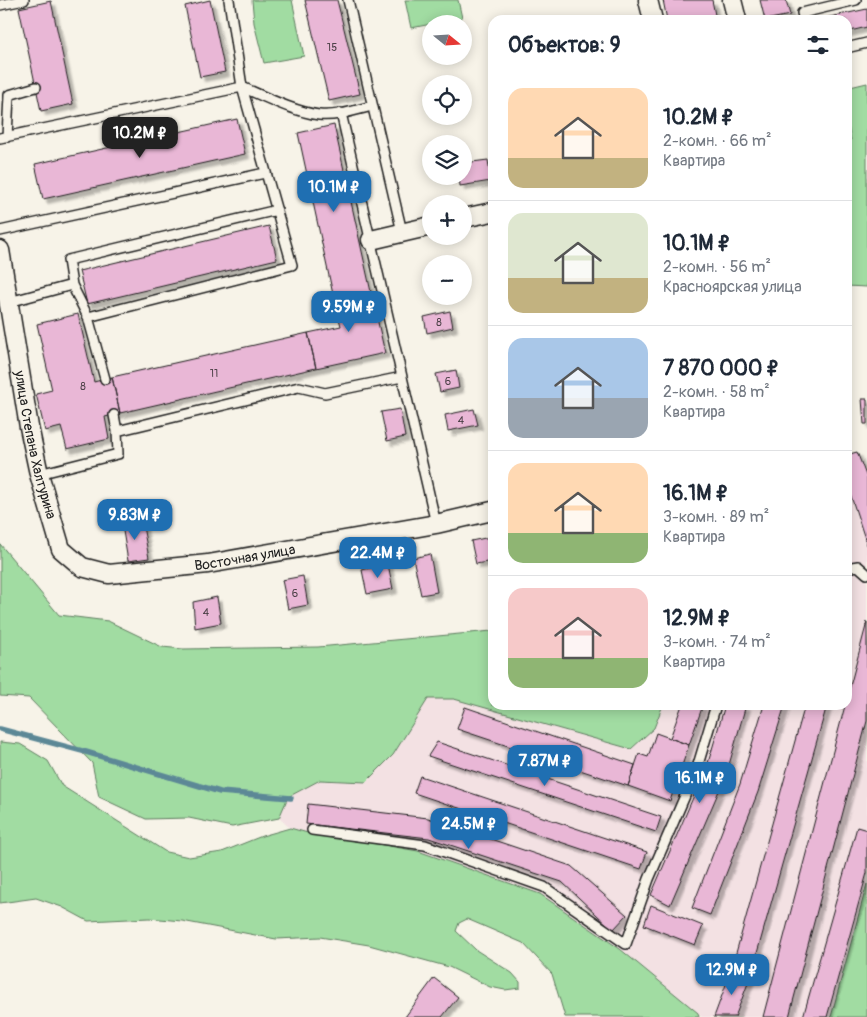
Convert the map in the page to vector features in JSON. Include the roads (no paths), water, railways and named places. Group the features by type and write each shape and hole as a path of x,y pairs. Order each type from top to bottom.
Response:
{"street":[{"path":"648,0 652,15"},
{"path":"732,0 736,15"},
{"path":"472,216 488,213"},
{"path":"371,240 422,228"},
{"name":"улица Степана Халтурина","path":"0,250 29,427 61,549"},
{"name":"Восточная улица","path":"61,549 82,567 109,574 208,564 436,524 488,512"}],"lane":[{"path":"0,5 24,0"},
{"path":"88,317 292,265 242,87 229,0"},
{"path":"348,0 402,232"},
{"path":"803,15 802,13 856,0"},
{"path":"852,47 867,43"},
{"path":"36,87 9,95 4,138 242,87 277,102 319,115 340,113 372,106"},
{"path":"340,113 436,524"},
{"path":"0,231 265,173"},
{"path":"105,379 88,317 72,285 68,260 277,210"},
{"path":"9,302 72,285"},
{"path":"117,431 299,387 326,393 402,377"},
{"path":"40,474 118,454 114,415"},
{"path":"852,567 858,566 867,574"},
{"path":"312,830 426,845 544,887 626,944 649,879 697,768 714,710"}],"waterway":[{"path":"0,729 86,752 220,792 291,798"}]}
